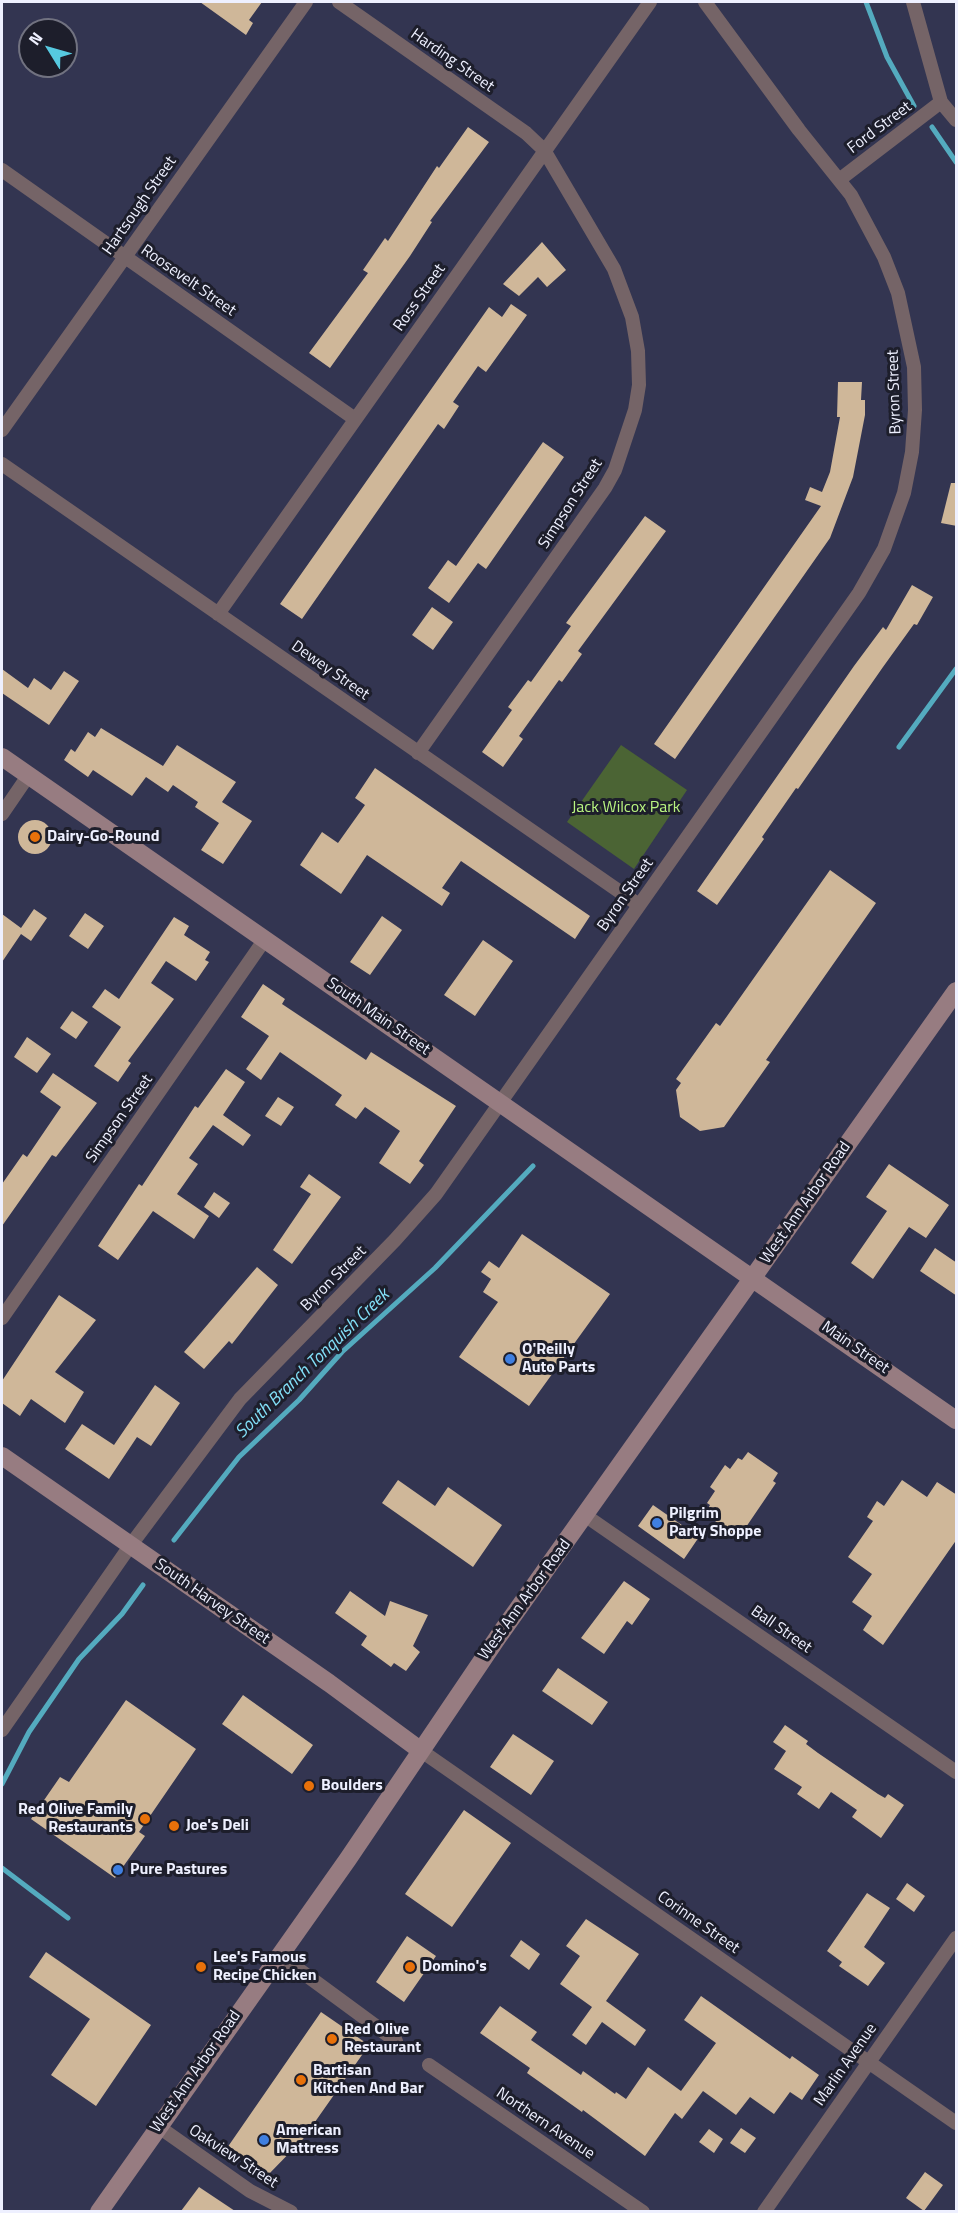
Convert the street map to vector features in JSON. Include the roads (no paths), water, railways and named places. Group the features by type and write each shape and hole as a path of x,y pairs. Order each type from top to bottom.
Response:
{"main road":[{"name":"South Main Street","path":"2,757 753,1277"},
{"name":"West Ann Arbor Road","path":"99,2211 420,1750 957,991"},
{"name":"Main Street","path":"753,1277 957,1420"},
{"name":"South Harvey Street","path":"2,1456 329,1683 420,1750"}],"street":[{"name":"Hartsough Street","path":"2,430 306,2"},
{"name":"Harding Street","path":"339,2 526,133 544,150"},
{"name":"Ross Street","path":"218,614 650,2"},
{"name":"Byron Street","path":"2,1730 130,1546 240,1399 412,1222 436,1194 859,593 884,549 904,493 912,452 915,410 914,367 907,323 884,257 850,195 705,2"},
{"path":"914,2 941,102 957,120"},
{"name":"Ford Street","path":"839,180 941,102"},
{"name":"Simpson Street","path":"418,753 605,488 624,450 636,410 639,386 638,351 632,317 624,291 599,242 544,150"},
{"name":"Roosevelt Street","path":"2,170 355,419"},
{"name":"Dewey Street","path":"2,464 639,905"},
{"path":"2,814 28,776"},
{"name":"Simpson Street","path":"2,1318 265,939"},
{"name":"Ball Street","path":"586,1516 957,1772"},
{"name":"Corinne Street","path":"420,1750 957,2123"},
{"name":"Marlin Avenue","path":"764,2211 957,1938"},
{"path":"279,1955 396,2041"},
{"name":"Northern Avenue","path":"429,2064 643,2211"},
{"name":"Oakview Street","path":"159,2127 250,2191 291,2211"}],"waterway":[{"path":"866,2 887,57 914,106"},
{"path":"932,127 956,162"},
{"name":"South Branch Tonquish Creek","path":"899,747 956,669"},
{"name":"South Branch Tonquish Creek","path":"174,1540 239,1457 299,1400 342,1352 435,1268 533,1166"},
{"name":"South Branch Tonquish Creek","path":"2,1784 29,1732 79,1659 122,1614 143,1585"},
{"path":"2,1868 68,1918"}],"place":[{"name":"Dairy-Go-Round","path":"35,837"},
{"name":"O'Reilly Auto Parts","path":"510,1359"},
{"name":"Pilgrim Party Shoppe","path":"657,1523"},
{"name":"Boulders","path":"309,1786"},
{"name":"Red Olive Family Restaurants","path":"145,1819"},
{"name":"Joe's Deli","path":"174,1826"},
{"name":"Pure Pastures","path":"118,1870"},
{"name":"Lee's Famous Recipe Chicken","path":"201,1967"},
{"name":"Domino's","path":"410,1967"},
{"name":"Red Olive Restaurant","path":"332,2039"},
{"name":"Bartisan Kitchen And Bar","path":"301,2080"},
{"name":"American Mattress","path":"264,2140"}],"park label":[{"name":"Jack Wilcox Park","path":"626,808"}]}
